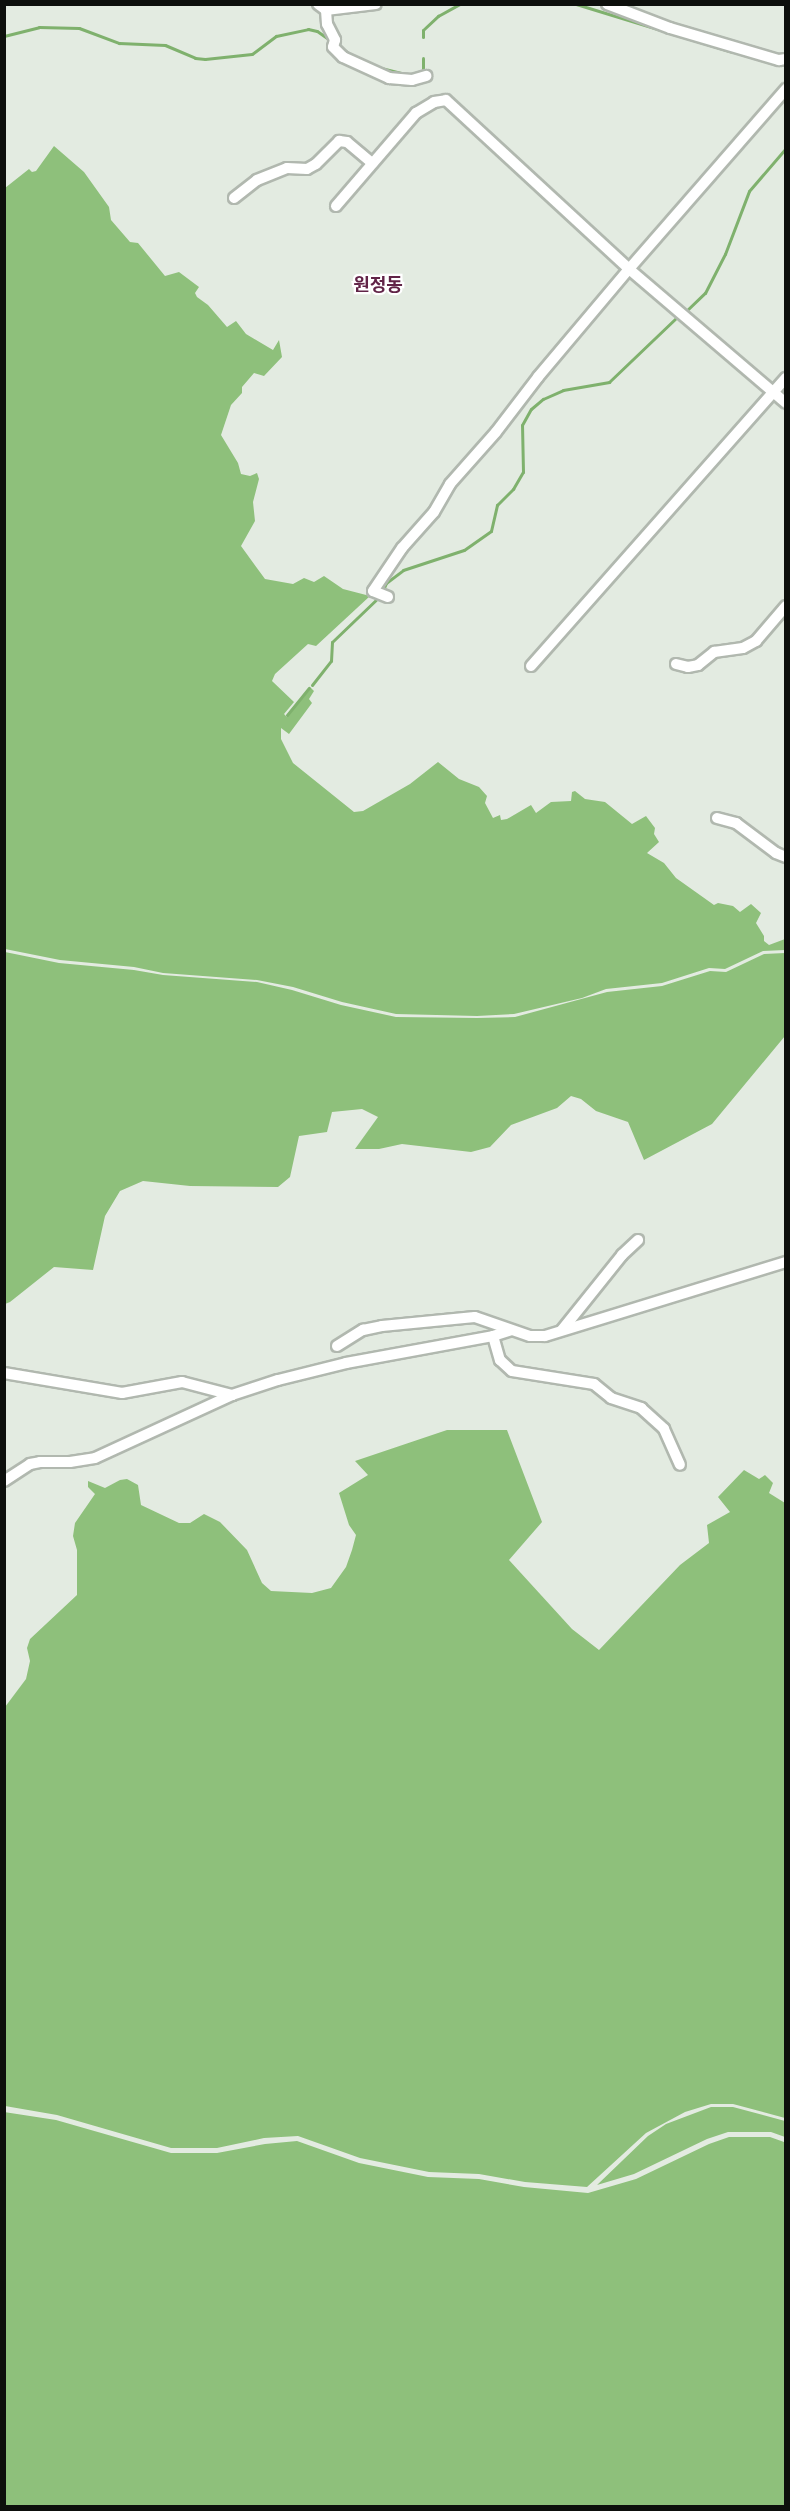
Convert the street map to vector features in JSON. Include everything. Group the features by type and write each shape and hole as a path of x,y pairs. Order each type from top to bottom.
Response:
{"street":[{"path":"376,4 322,7 334,43 343,57 389,78 412,80 426,76"},
{"path":"607,4 699,37 779,60 786,59"},
{"path":"388,597 373,591 402,548 434,512 450,484 496,432 538,377 629,268 786,89"},
{"path":"336,206 416,112 434,102 446,100 629,268 786,403"},
{"path":"234,198 257,180 286,168 307,169 316,164 339,141 346,142 372,163"},
{"path":"531,666 786,378"},
{"path":"676,664 688,667 698,665 714,652 743,648 756,641 786,606"},
{"path":"717,818 736,823 776,853 786,857"},
{"path":"562,1330 622,1254 638,1240"},
{"path":"337,1346 363,1330 382,1326 476,1317 493,1321 530,1336 545,1336 786,1262"},
{"path":"4,1481 30,1464 95,1458 232,1395 346,1363 493,1336 511,1330"},
{"path":"493,1336 500,1360 512,1371 594,1384 611,1398 641,1408 664,1429 680,1465"},
{"path":"4,1373 122,1393 182,1382 232,1395"}],"green space":[{"path":"54,146 84,172 109,207 111,220 130,242 138,243 165,276 179,272 199,287 195,293 197,297 208,305 227,327 236,321 246,334 273,350 279,340 282,357 264,376 254,373 242,387 242,393 231,405 221,435 238,463 241,474 250,476 257,473 259,479 253,502 255,521 241,546 265,579 293,584 304,578 314,582 324,576 343,589 370,596 316,646 308,644 275,674 272,681 294,702 284,714 287,717 311,688 314,691 309,699 312,703 289,734 281,728 281,739 293,763 354,812 363,811 410,784 438,762 459,779 479,787 487,796 485,803 493,818 500,815 501,820 507,819 531,805 536,813 551,802 571,801 572,792 575,791 585,799 605,802 632,824 646,816 655,828 654,834 659,842 647,853 664,863 676,878 714,905 718,903 733,906 740,912 751,904 761,913 756,923 764,936 764,941 769,945 785,939 785,950 763,951 725,969 709,968 662,983 606,989 582,998 514,1014 477,1016 396,1014 257,980 163,973 134,967 60,960 5,949 5,188 29,169 32,172 36,171"},
{"path":"5,952 59,963 163,975 257,982 396,1017 477,1018 515,1017 607,992 662,986 710,971 726,972 764,954 785,953 785,1036 712,1124 644,1160 628,1122 596,1111 581,1099 571,1096 557,1108 511,1125 490,1147 471,1152 402,1144 379,1149 355,1149 378,1117 362,1109 332,1112 327,1132 299,1136 290,1177 278,1187 190,1186 143,1181 120,1191 105,1216 93,1270 54,1267 5,1304"},
{"path":"447,1430 507,1430 542,1522 509,1560 572,1629 599,1650 680,1565 709,1543 707,1525 730,1512 718,1497 744,1470 759,1479 765,1475 773,1483 769,1493 785,1503 785,2118 733,2104 711,2104 685,2112 646,2133 587,2187 525,2182 479,2174 429,2172 360,2158 298,2136 264,2138 217,2148 171,2148 57,2115 5,2106 5,1707 26,1679 30,1661 27,1648 30,1639 77,1595 77,1550 73,1536 75,1523 95,1494 88,1487 88,1481 105,1488 127,1479 138,1485 141,1505 179,1523 190,1523 204,1514 220,1522 247,1550 262,1583 271,1591 312,1593 331,1588 346,1567 352,1550 356,1535 349,1525 339,1493 368,1475 355,1461"},
{"path":"711,2107 733,2107 785,2121 785,2137 771,2132 728,2132 707,2139 634,2174 597,2185 648,2136 666,2124"},
{"path":"4,2112 56,2120 171,2153 217,2153 297,2141 359,2163 428,2177 479,2179 524,2187 588,2193 636,2179 709,2144 729,2137 770,2137 784,2142 785,2506 5,2506"}],"waterway":[{"path":"423,37 423,30 438,16 460,4"},
{"path":"576,4 732,52"},
{"path":"4,36 39,27 79,28 119,43 165,45 195,58 205,59 252,54 276,36 308,29 317,31 330,40"},
{"path":"340,47 352,56"},
{"path":"418,74 423,70 423,58"},
{"path":"377,67 406,74"},
{"path":"685,312 705,293 725,254 749,191 786,148"},
{"path":"383,590 386,583 403,570 464,550 491,531 497,505 513,489 523,472 522,425 531,409 543,399 563,390 609,382 676,318"},
{"path":"312,685 331,661 332,642 379,597"},
{"path":"287,715 309,688"}],"district":[{"name":"원정동","path":"378,285"}]}
